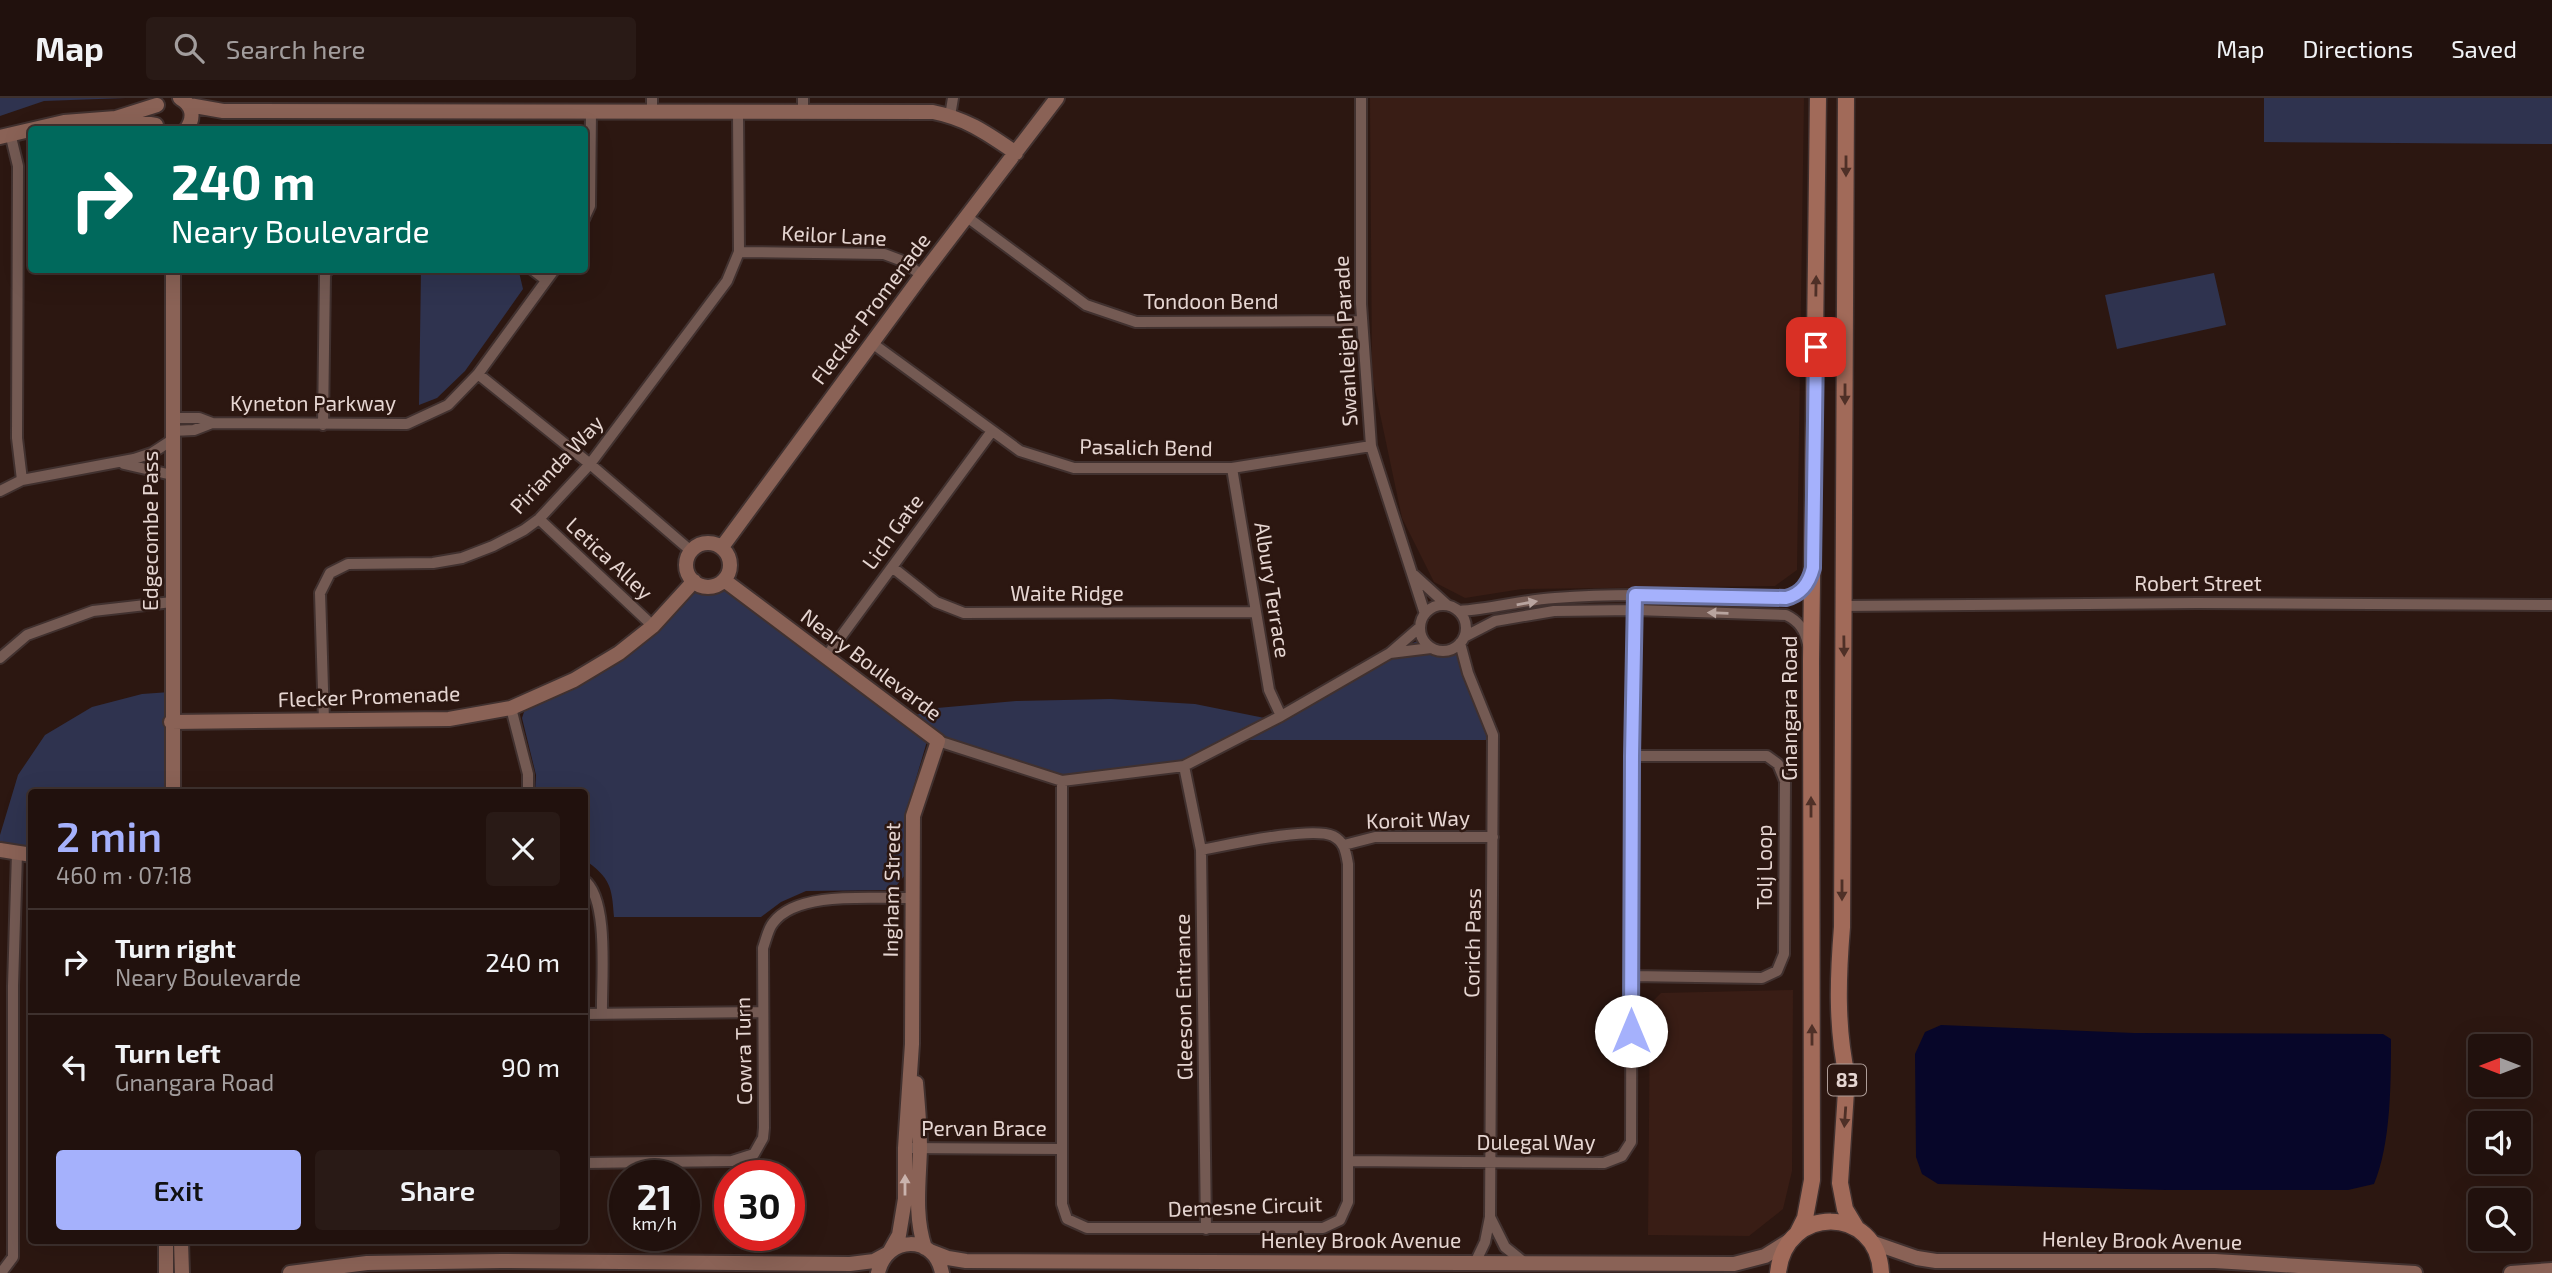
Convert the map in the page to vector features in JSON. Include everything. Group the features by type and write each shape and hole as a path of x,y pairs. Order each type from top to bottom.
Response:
{"main road":[{"name":"Gnangara Road","path":"1793,1237 1805,1218 1812,1180 1811,661 1818,98"},
{"name":"83","path":"1846,98 1842,927 1838,984 1843,1061 1847,1076 1840,1183 1845,1209 1857,1228 1871,1242 1878,1255 1881,1273"},
{"path":"1793,1237 1811,1224 1826,1221 1857,1228"},
{"name":"83","path":"1778,1273 1781,1255 1793,1237"}],"street":[{"path":"950,116 953,98"},
{"name":"Flecker Promenade","path":"722,547 922,275 1057,98"},
{"name":"Swanleigh Parade","path":"1361,98 1361,321 1371,446 1425,614"},
{"path":"46,126 116,118 161,102"},
{"path":"157,126 153,115 161,102"},
{"path":"223,111 189,126 184,102 223,111 416,105 591,112 652,105 738,112 803,105 933,112 978,127 1016,153"},
{"path":"588,210 591,112"},
{"name":"Pirianda Way","path":"324,722 320,593 330,573 348,564 433,563 462,558 524,530 538,519 590,464 727,281 738,252 738,112"},
{"path":"116,118 152,126"},
{"path":"22,480 17,438 18,166 5,135 28,130"},
{"name":"Tondoon Bend","path":"967,217 1086,305 1136,322 1361,321"},
{"name":"Keilor Lane","path":"738,252 884,254 900,260 922,275"},
{"name":"Edgecombe Pass","path":"173,273 173,789"},
{"path":"323,425 326,273"},
{"path":"537,273 546,280"},
{"name":"Kyneton Parkway","path":"172,430 199,418 212,423 407,424 448,405 478,374 552,273"},
{"name":"Pasalich Bend","path":"872,343 1020,451 1074,468 1233,468 1371,446"},
{"path":"478,374 590,464 691,551"},
{"path":"0,491 22,480 152,453 172,430"},
{"name":"Lich Gate","path":"827,657 992,430"},
{"path":"114,463 145,467 173,475"},
{"name":"Albury Terrace","path":"1233,468 1269,690 1282,716"},
{"name":"Letica Alley","path":"538,519 653,626"},
{"path":"709,542 722,547 730,559 728,574 724,580 712,586 699,585 694,581 687,570 691,551 696,546 709,542"},
{"name":"Waite Ridge","path":"892,567 936,602 964,613 1256,612"},
{"path":"1811,661 1806,636 1796,619 1786,615 1635,610 1554,611 1495,621 1446,651 1431,648 1423,639 1420,627 1425,614 1435,606 1447,605 1459,611 1490,609 1553,598 1635,595 1786,598 1803,590 1813,568"},
{"name":"Swanleigh Parade","path":"1414,575 1447,605"},
{"name":"Neary Boulevarde","path":"724,580 938,741 1062,782 1184,766 1282,716 1390,653 1420,627"},
{"name":"Flecker Promenade","path":"172,722 449,719 511,708 574,680 619,653 653,626 694,581"},
{"name":"Dulegal Way","path":"1348,1161 1604,1163 1622,1156 1631,1142 1635,595"},
{"path":"0,659 27,635 93,611 172,602"},
{"name":"Robert Street","path":"1843,606 2197,603 2552,605"},
{"path":"1459,611 1466,623 1462,640"},
{"name":"Corich Pass","path":"1462,640 1468,673 1493,735 1490,1217 1485,1242 1475,1262"},
{"name":"Neary Boulevarde","path":"1390,653 1431,648"},
{"name":"Corich Pass","path":"1446,651 1468,673"},
{"path":"511,708 528,774 527,789"},
{"name":"Ingham Street","path":"938,741 913,816 912,1148 919,1225 928,1249 937,1259 942,1273"},
{"name":"Tolj Loop","path":"1631,976 1762,978 1777,971 1784,954 1785,808 1785,781 1778,764 1767,756 1632,756"},
{"name":"Gleeson Entrance","path":"1184,766 1201,850 1206,1228"},
{"name":"Demesne Circuit","path":"1062,782 1063,1212 1067,1219 1087,1228 1324,1227 1340,1220 1348,1202 1348,864 1344,845"},
{"path":"1201,850 1307,833 1333,836 1344,845"},
{"name":"Koroit Way","path":"1344,845 1375,837 1493,837"},
{"path":"0,850 24,854 13,986 13,1256 1,1273"},
{"path":"588,883 600,908 602,1014"},
{"name":"Cowra Turn","path":"588,1163 732,1161 754,1154 764,1128 763,948 773,923 791,907 811,900 913,898"},
{"path":"0,987 13,986"},
{"path":"588,1014 762,1012"},
{"path":"0,1134 13,1134"},
{"name":"Ingham Street","path":"878,1273 881,1262 899,1235 912,1148"},
{"name":"Pervan Brace","path":"912,1148 1062,1149"},
{"name":"Corich Pass","path":"1490,1217 1505,1247 1525,1263"},
{"name":"Henley Brook Avenue","path":"888,1252 907,1244 948,1258 966,1261 1734,1264 1757,1259 1793,1237"},
{"name":"Henley Brook Avenue","path":"1871,1242 1917,1258 1936,1261 2085,1267 2215,1261 2415,1273"},
{"path":"166,1244 166,1273"},
{"path":"181,1244 182,1273"},
{"path":"290,1273 367,1263 850,1264 874,1261 888,1252"},
{"path":"2511,1273 2552,1270"}],"shaded area":[{"path":"0,98 126,98 44,101 0,116"},
{"path":"1370,98 1804,98 1797,570 1775,586 1522,589 1465,598 1434,582 1402,518 1372,376"},
{"path":"2264,98 2552,98 2552,144 2264,142"},
{"path":"421,273 519,273 523,289 465,371 437,398 419,405"},
{"path":"2214,273 2226,325 2117,349 2105,295"},
{"path":"722,587 928,738 905,816 905,875 893,890 806,891 781,902 761,917 614,917 611,890 605,878 588,862 588,789 535,789 536,775 522,718 526,706 596,677 658,629 691,594"},
{"path":"1423,639 1436,647 1452,646 1477,696 1488,740 1239,740 1186,766 1139,774 1062,774 1018,763 939,737 910,717 937,708 1016,701 1111,699 1195,704 1274,720 1375,657"},
{"path":"170,692 170,789 28,789 28,855 0,850 0,835 18,775 45,735 92,707 142,694"},
{"path":"1793,990 1792,1171 1783,1209 1749,1236 1648,1235 1650,1004 1661,993"},
{"path":"1941,1025 2134,1033 2383,1034 2391,1039 2391,1074 2387,1132 2380,1168 2374,1184 2348,1190 2166,1190 1938,1184 1922,1174 1916,1157 1915,1054 1925,1032"}],"route":[{"path":"1631,1031 1635,595 1786,598 1803,590 1813,568 1816,347"}]}
